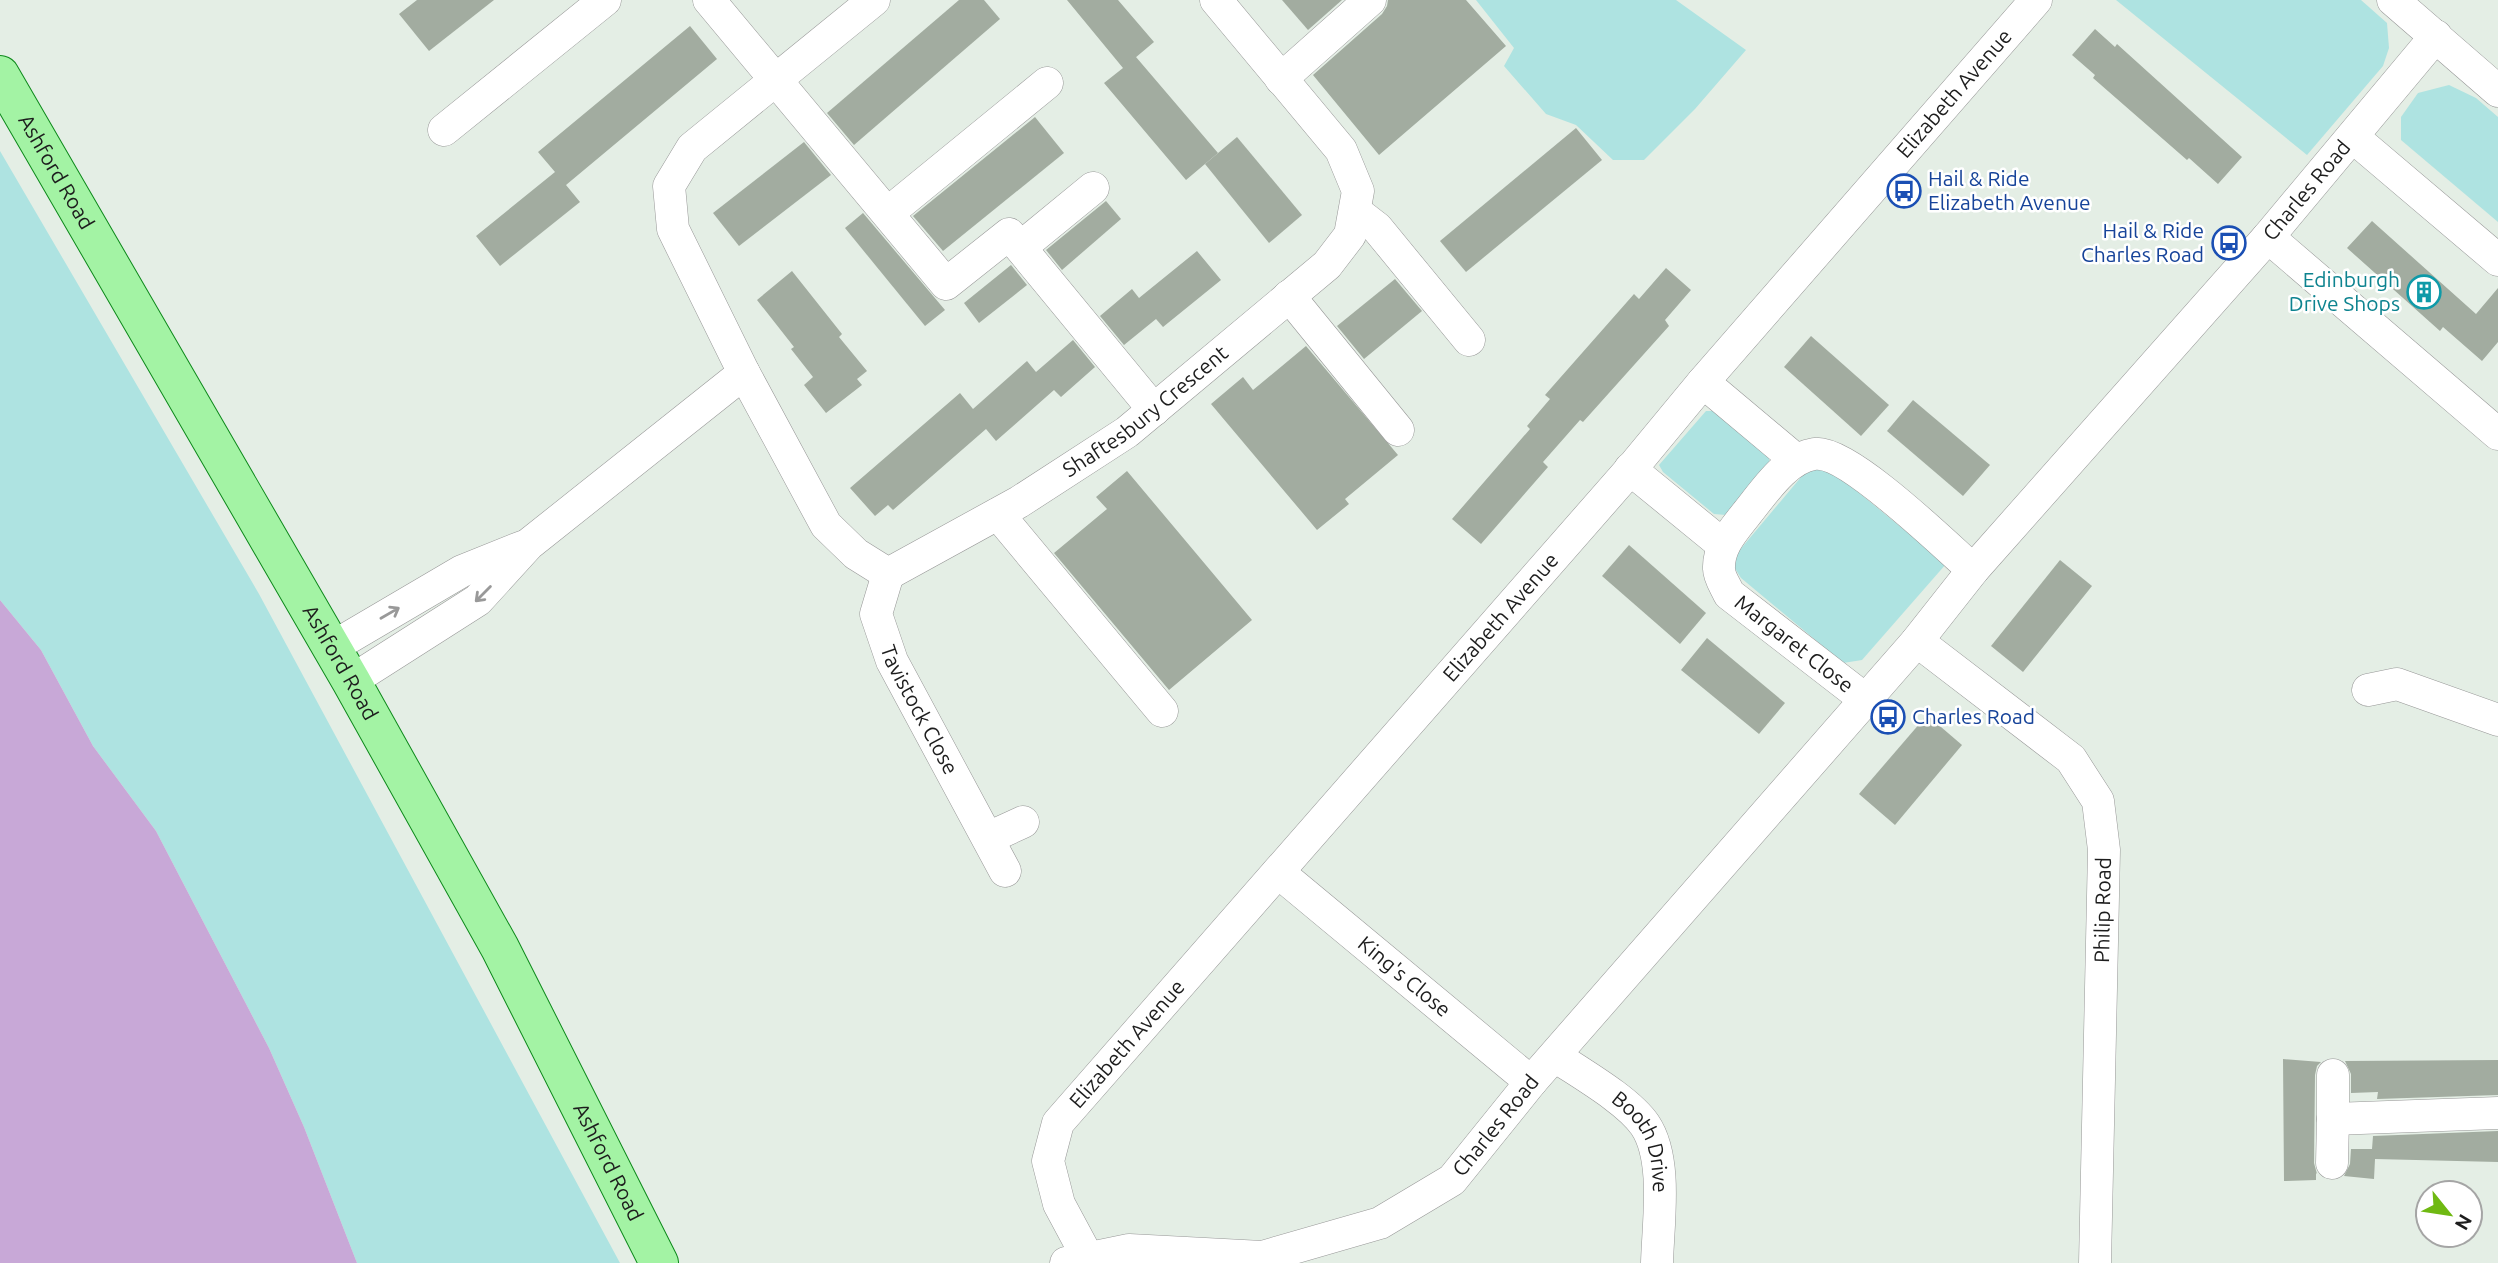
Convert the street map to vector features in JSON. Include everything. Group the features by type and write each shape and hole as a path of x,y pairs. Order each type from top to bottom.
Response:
{"main road":[{"name":"Ashford Road","path":"0,75 351,681 500,948 659,1263"}],"street":[{"path":"444,130 605,0"},
{"path":"709,0 946,284 1009,234 1154,410"},
{"path":"874,0 692,148 669,186 673,229 744,373 826,525 856,554 888,574"},
{"name":"Shaftesbury Crescent","path":"888,574 998,514 1127,432 1327,265 1350,235 1358,191 1341,149 1216,0"},
{"path":"1281,79 1370,0"},
{"name":"Elizabeth Avenue","path":"1077,1261 1048,1161 1058,1124 2036,0"},
{"path":"2393,0 2498,91"},
{"name":"Charles Road","path":"1077,1261 1129,1250 1262,1257 1380,1223 1452,1180 1531,1082 1917,641 1973,570 2268,237 2436,36"},
{"path":"888,213 1047,83"},
{"path":"2353,137 2498,260"},
{"path":"1021,247 1093,188"},
{"path":"1355,211 1377,228 1469,340"},
{"path":"2268,237 2498,435"},
{"path":"1289,296 1398,430"},
{"path":"351,681 478,600 530,544 744,373"},
{"path":"1703,382 1796,460"},
{"path":"1630,469 1723,545 1768,488 1796,460 1816,453 1834,457 1854,469 1905,509 1973,570"},
{"path":"998,514 1162,711"},
{"path":"331,648 462,571 530,544"},
{"name":"Margaret Close","path":"1723,545 1719,571 1729,594 1866,700"},
{"name":"Tavistock Close","path":"888,574 876,614 892,661 1005,871"},
{"name":"Philip Road","path":"1917,641 2071,760 2098,802 2104,850 2095,1263"},
{"path":"2368,690 2398,684 2498,720"},
{"path":"988,838 1023,822"},
{"name":"King's Close","path":"1278,872 1531,1082"},
{"name":"Booth Drive","path":"1555,1056 1615,1096 1645,1125 1657,1153 1657,1263"},
{"path":"2332,1163 2333,1075"},
{"path":"2333,1119 2498,1113"}],"shaded area":[{"path":"1476,0 1676,0 1746,50 1695,109 1644,160 1613,160 1576,125 1546,114 1504,66 1514,48"},
{"path":"2116,0 2361,0 2387,23 2389,48 2383,66 2307,155"},
{"path":"2449,85 2476,98 2498,117 2498,222 2401,140 2401,117 2418,93"},
{"path":"0,151 259,594 620,1263 357,1263 304,1127 269,1048 156,831 93,746 41,650 0,600"},
{"path":"1706,411 1713,411 1768,455 1770,463 1726,515 1714,514 1663,472 1659,465"},
{"path":"1820,469 1836,474 1946,564 1862,660 1843,663 1741,578 1734,567 1738,552 1807,470"},
{"path":"0,600 41,650 93,746 156,831 269,1048 304,1127 357,1263 0,1263"}],"building":[{"path":"417,0 494,0 429,51 399,14"},
{"path":"959,0 984,0 1000,19 854,145 827,113"},
{"path":"1067,0 1118,0 1154,42 1136,57 1218,153 1186,180 1104,83 1123,68"},
{"path":"1282,0 1342,0 1308,30"},
{"path":"1388,0 1466,0 1506,46 1379,155 1313,75 1382,14"},
{"path":"690,26 717,59 566,185 580,202 500,266 476,236 555,172 538,152"},
{"path":"2095,29 2115,47 2117,44 2242,157 2218,184 2093,78 2095,75 2072,55"},
{"path":"1035,117 1064,153 943,251 913,216"},
{"path":"1576,128 1602,160 1466,272 1440,241"},
{"path":"1237,137 1302,215 1269,243 1205,164"},
{"path":"804,142 831,175 739,246 713,213"},
{"path":"1106,201 1121,219 1062,270 1046,250"},
{"path":"863,213 945,310 925,326 845,228"},
{"name":"Edinburgh Drive Shops","path":"2372,221 2476,314 2498,288 2498,342 2482,361 2443,327 2440,331 2347,248"},
{"path":"1197,251 1221,280 1163,327 1156,319 1124,345 1100,316 1132,289 1139,298"},
{"path":"1011,265 1027,285 979,323 964,303"},
{"path":"1666,268 1691,290 1665,320 1669,326 1583,422 1580,420 1543,462 1548,467 1481,544 1452,519 1530,429 1527,426 1550,399 1545,395 1634,294 1639,299"},
{"path":"792,271 842,334 839,337 867,371 857,379 862,385 826,413 804,385 813,377 791,349 794,347 757,300"},
{"path":"1395,279 1422,311 1364,359 1337,326"},
{"path":"1811,336 1889,405 1861,436 1784,367"},
{"path":"1073,340 1095,367 1061,397 1054,390 996,441 986,429 893,510 888,505 875,516 850,488 960,393 973,409 1027,361 1036,372"},
{"path":"1306,346 1398,455 1345,499 1349,504 1317,530 1211,404 1243,377 1253,390"},
{"path":"1913,400 1990,465 1963,496 1887,431"},
{"path":"1127,471 1252,620 1169,690 1054,553 1107,509 1096,497"},
{"path":"1629,545 1706,613 1680,644 1602,576"},
{"path":"2060,560 2092,586 2023,672 1991,646"},
{"path":"1707,638 1785,703 1759,734 1681,670"},
{"path":"1927,715 1962,745 1895,825 1859,794"},
{"path":"2283,1059 2321,1062 2315,1075 2316,1180 2284,1181"},
{"path":"2498,1060 2498,1095 2377,1099 2378,1092 2351,1093 2351,1074 2345,1061"},
{"path":"2498,1131 2498,1162 2375,1159 2374,1179 2344,1176 2350,1164 2351,1149 2372,1149 2373,1136"}],"place":[{"name":"Hail & Ride Elizabeth Avenue","path":"1904,191"},
{"name":"Hail & Ride Charles Road","path":"2229,243"},
{"name":"Edinburgh Drive Shops","path":"2424,292"},
{"name":"Charles Road","path":"1888,717"}]}
